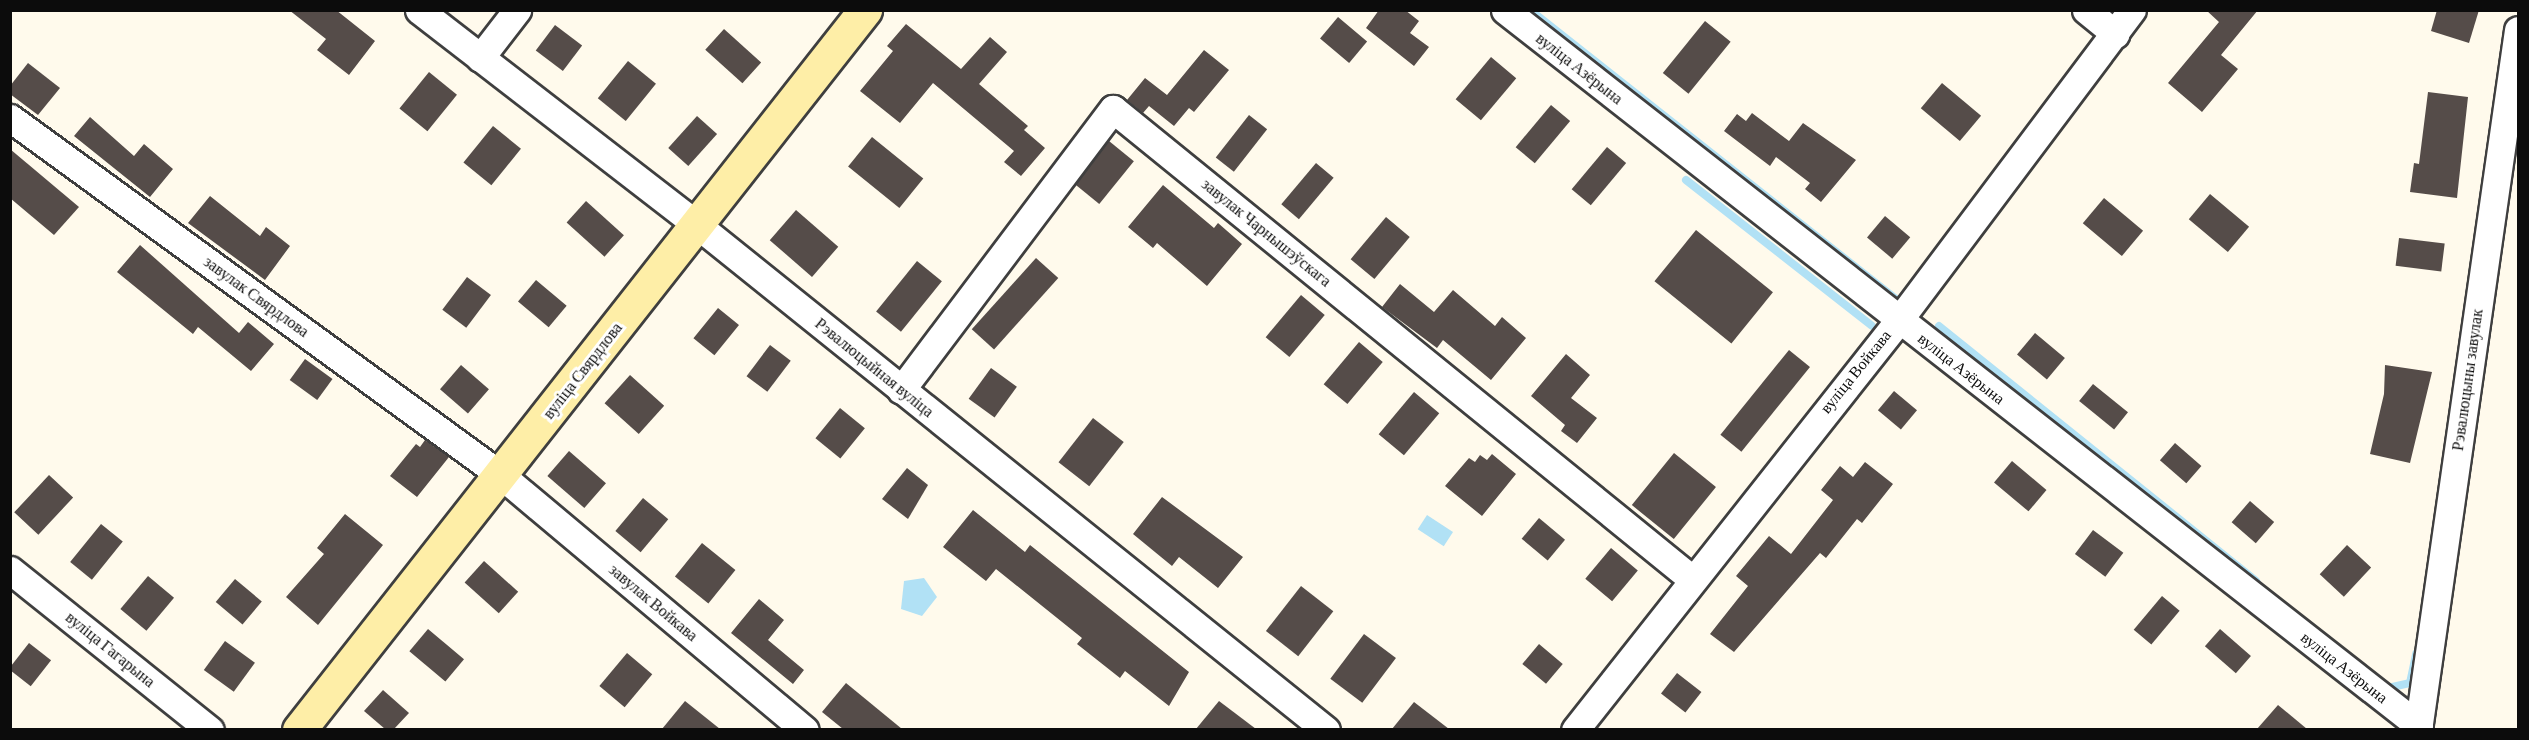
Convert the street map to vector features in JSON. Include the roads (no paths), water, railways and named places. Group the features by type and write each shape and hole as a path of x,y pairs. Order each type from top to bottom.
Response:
{"main road":[{"name":"вуліца Свярдлова","path":"299,729 502,476 696,224 865,10"}],"street":[{"name":"Рэвалюцыйная вуліца","path":"419,10 696,224 1326,729"},
{"path":"480,58 517,10"},
{"name":"вуліца Азёрына","path":"1505,10 2418,728"},
{"path":"2086,10 2116,34"},
{"name":"вуліца Войкава","path":"1575,729 1899,320 2132,10"},
{"name":"Рэвалюцыны завулак","path":"2418,728 2518,30"},
{"name":"завулак Чарнышэўскага","path":"901,390 1113,109 1692,579"},
{"name":"завулак Свярдлова","path":"10,118 502,476"},
{"name":"завулак Войкава","path":"502,476 805,729"},
{"name":"вуліца Гагарына","path":"10,570 210,729"}],"water":[{"path":"1427,515 1453,532 1444,546 1418,529"},
{"path":"924,578 937,597 922,616 901,609 904,581"}],"waterway":[{"path":"1530,10 1897,300"},
{"path":"1686,180 1872,326"},
{"path":"1939,326 2256,581"},
{"path":"2384,685 2388,688 2410,683 2416,654"}]}
